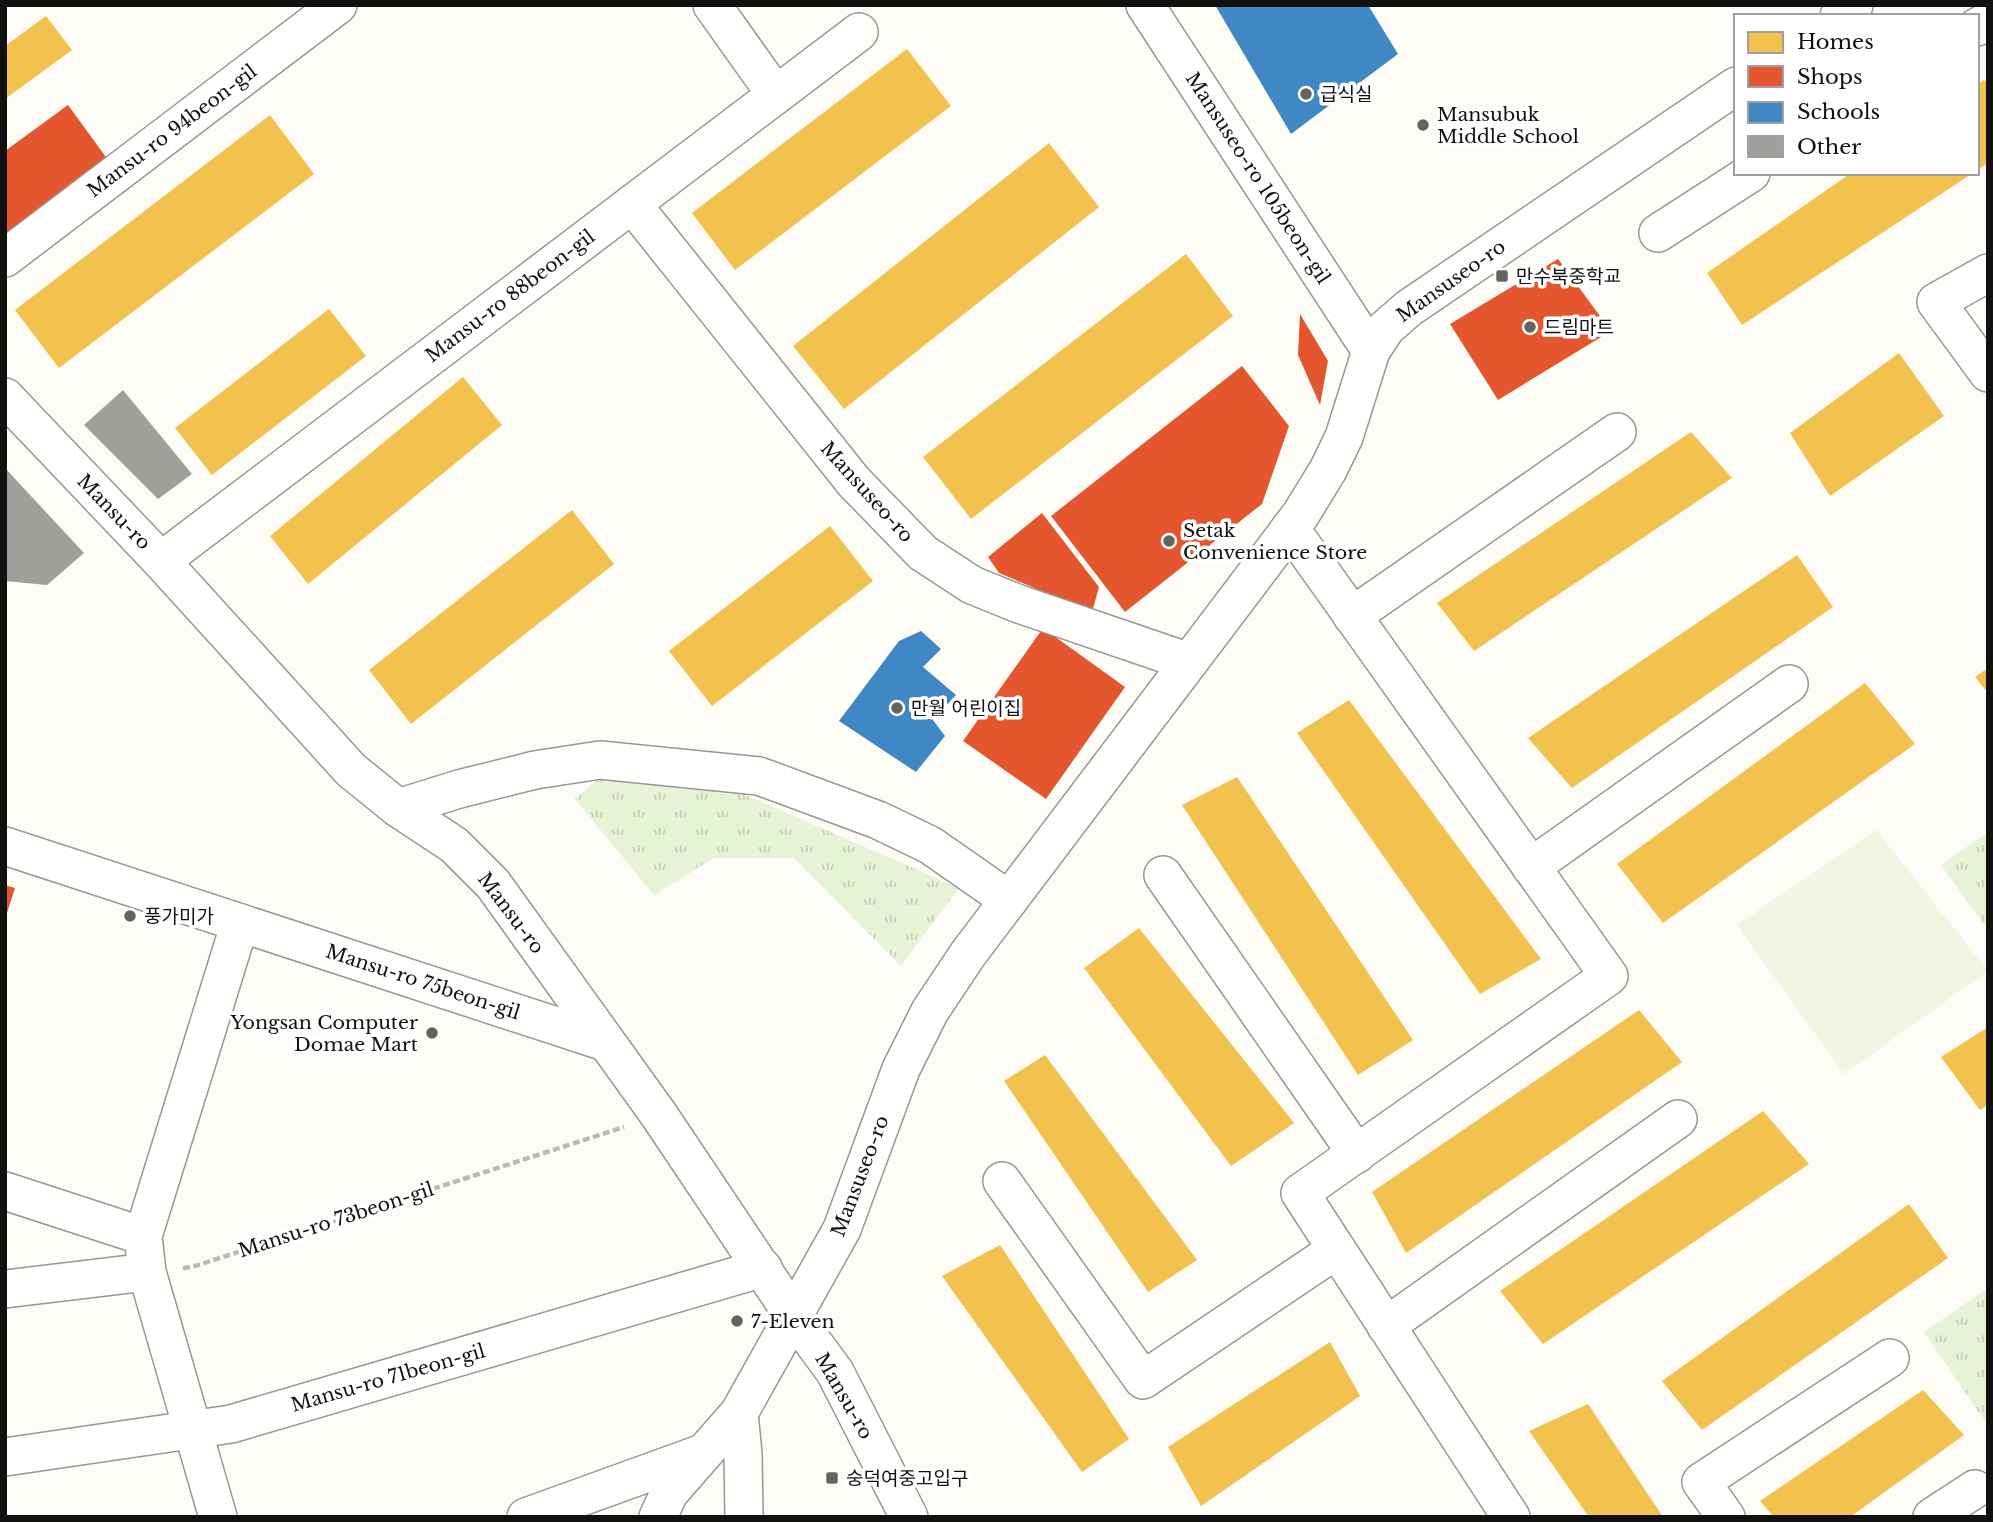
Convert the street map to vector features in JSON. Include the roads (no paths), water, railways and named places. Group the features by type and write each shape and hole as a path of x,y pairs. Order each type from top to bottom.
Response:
{"street":[{"name":"Mansu-ro 94beon-gil","path":"5,258 338,5"},
{"path":"712,5 776,94"},
{"name":"Mansuseo-ro 105beon-gil","path":"1145,5 1371,351"},
{"name":"Mansu-ro 88beon-gil","path":"161,561 859,32"},
{"name":"Mansuseo-ro","path":"658,1517 669,1493 739,1413 842,1229 901,1069 930,1011 968,954 1290,528 1328,470 1344,437 1371,351 1386,328 1409,307 1734,87"},
{"path":"1658,233 1748,175"},
{"name":"Mansuseo-ro","path":"632,204 854,482 923,553 972,586 1189,662"},
{"path":"1988,273 1936,302 1988,373"},
{"name":"Mansu-ro","path":"5,397 161,561 351,770 398,808 454,845 493,884 659,1115 793,1315 835,1372 909,1517"},
{"path":"1352,616 1617,432"},
{"path":"1290,528 1609,976 1300,1194 1511,1517"},
{"path":"1531,867 1789,684"},
{"path":"398,808 458,789 535,770 600,760 759,776 878,820 930,845 1009,900"},
{"name":"Mansu-ro 75beon-gil","path":"5,846 605,1042"},
{"path":"1163,875 1357,1154"},
{"path":"218,1517 192,1432 145,1254 240,922"},
{"path":"1386,1326 1678,1119"},
{"path":"1002,1181 1143,1380 1336,1250"},
{"path":"5,1191 145,1254"},
{"path":"5,1289 145,1254"},
{"name":"Mansu-ro 71beon-gil","path":"5,1457 192,1432 231,1424 763,1268"},
{"path":"1726,1517 1701,1482 1891,1358"},
{"path":"739,1413 744,1517"},
{"path":"526,1517 707,1451"},
{"path":"1932,1517 1975,1489"}],"place":[{"name":"급식실","path":"1306,94"},
{"name":"Mansubuk Middle School","path":"1423,125"},
{"name":"만수북중학교","path":"1502,276"},
{"name":"드림마트","path":"1530,327"},
{"name":"Setak Convenience Store","path":"1169,541"},
{"name":"만월 어린이집","path":"897,708"},
{"name":"풍가미가","path":"130,916"},
{"name":"Yongsan Computer Domae Mart","path":"432,1033"},
{"name":"7-Eleven","path":"737,1321"},
{"name":"숭덕여중고입구","path":"832,1478"}]}
